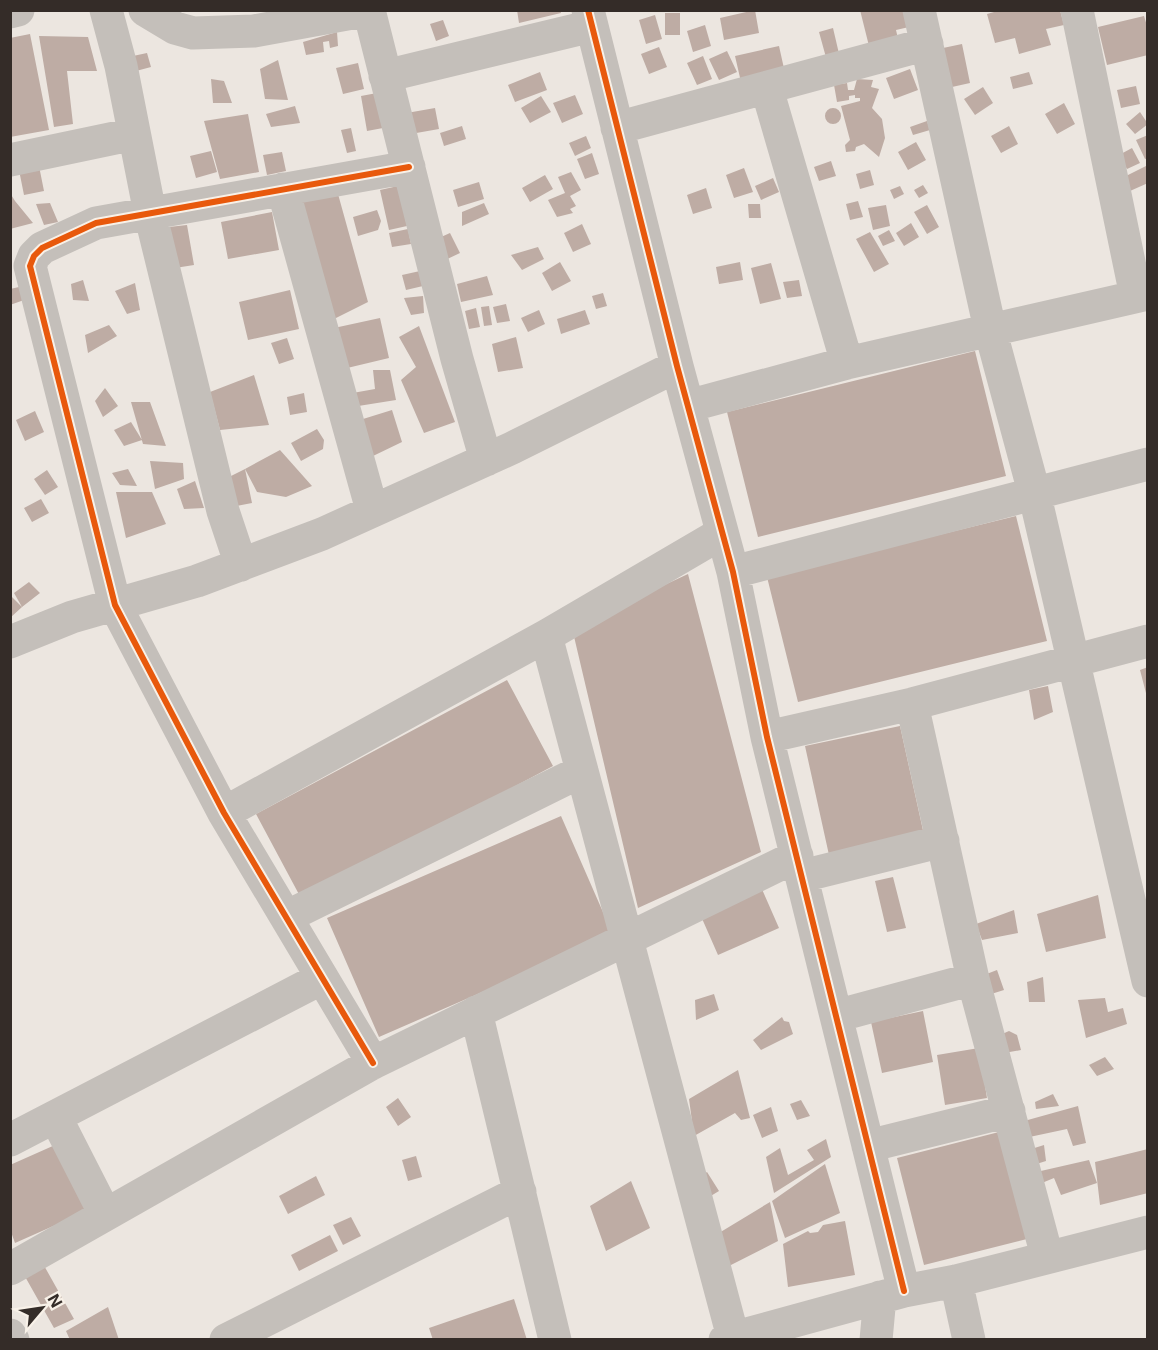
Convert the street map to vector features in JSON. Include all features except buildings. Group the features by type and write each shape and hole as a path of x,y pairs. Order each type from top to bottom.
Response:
{"street":[{"path":"10,12 18,10"},
{"path":"106,10 121,66 150,213 223,511 241,565"},
{"path":"145,10 175,28 193,33 237,20 254,31 369,10 457,359 486,459"},
{"path":"919,10 990,329 1034,492 1071,662 1148,981"},
{"path":"688,406 847,363 1142,295 1077,10"},
{"path":"385,75 590,18 677,366 733,572 767,737 868,1146 892,1294 876,1340"},
{"path":"617,128 927,44"},
{"path":"767,89 847,363"},
{"path":"10,160 134,134"},
{"path":"373,1063 224,813 115,605 30,267 34,256 42,249 77,230 96,223 409,167"},
{"path":"283,189 372,510"},
{"path":"10,642 72,617 241,565 322,534 486,459 677,366"},
{"path":"733,572 1148,464"},
{"path":"224,813 546,636 722,533"},
{"path":"546,636 729,1338 892,1294 956,1281 1148,1232"},
{"path":"767,737 912,704 1148,641"},
{"path":"912,704 973,979 1047,1256"},
{"path":"286,917 582,771"},
{"path":"10,1269 373,1063 625,939 799,866 944,841"},
{"path":"10,1140 322,978"},
{"path":"836,1016 973,979"},
{"path":"476,1012 555,1340"},
{"path":"868,1146 1009,1110"},
{"path":"56,1118 105,1214"},
{"path":"226,1340 520,1192"},
{"path":"956,1281 969,1340"},
{"path":"10,1335 13,1340"}],"cycle path":[{"path":"588,10 677,366 733,572 767,737 904,1291"},
{"path":"373,1063 224,813 115,605 30,266 34,256 42,248 96,223 409,167"}]}
